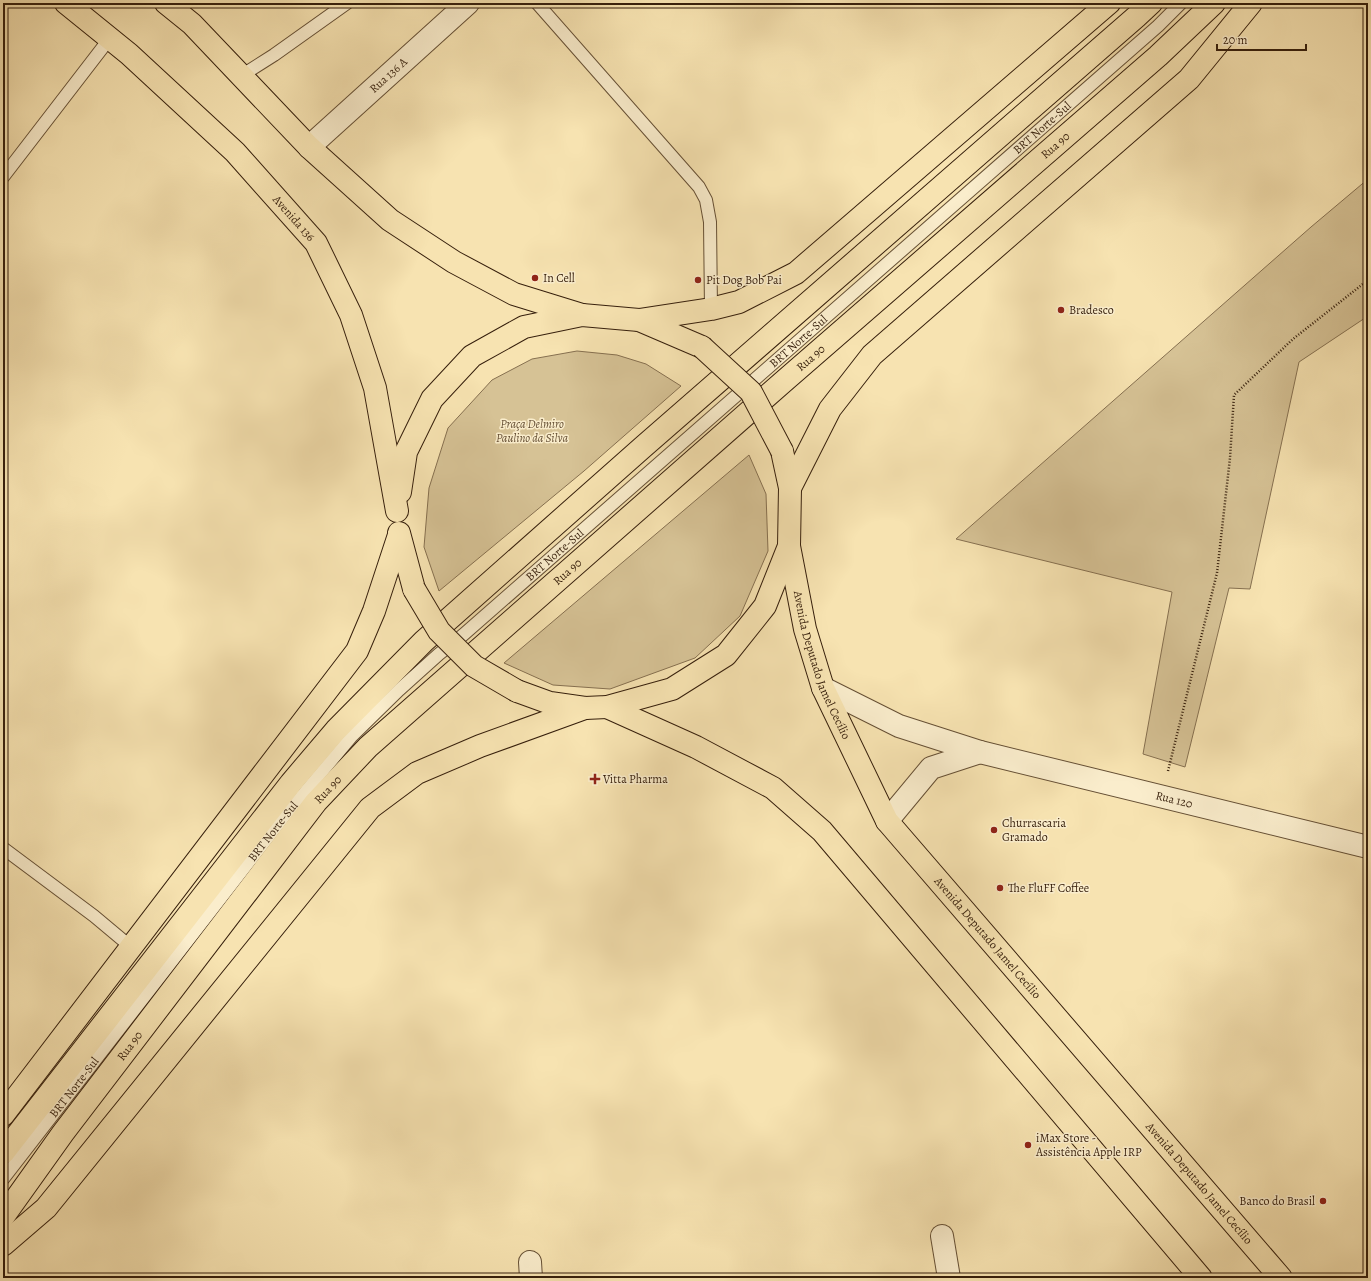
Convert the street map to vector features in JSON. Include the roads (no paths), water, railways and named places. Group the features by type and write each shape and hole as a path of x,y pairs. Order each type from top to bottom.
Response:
{"main road":[{"name":"Avenida 136","path":"66,3 129,54 235,152 316,243 351,315 375,388 397,511"},
{"path":"166,3 192,24 309,147 390,220 454,262 514,294 582,315 639,320 711,309 738,302 796,272 1109,3"},
{"path":"3,1153 291,782 336,730 424,641 643,447 1151,3"},
{"name":"Rua 90","path":"3,1217 68,1126 316,802 368,747 765,398 1158,56 1214,3"},
{"path":"790,488 830,409 872,356 1189,79 1251,3"},
{"path":"582,315 524,327 472,356 432,399 406,452 397,511 399,535 414,589 439,631 474,666 517,691 550,702 585,708 607,707 672,689 726,655 764,606 789,546 790,488 782,451 751,392 702,347 639,320"},
{"path":"3,1115 357,651 374,611 399,535"},
{"name":"Avenida Deputado Jamel Cecílio","path":"789,546 805,629 823,688 887,821 1281,1278"},
{"path":"607,707 696,747 773,788 822,831 1201,1278"},
{"path":"3,1245 46,1208 370,808 417,773 480,746 585,708"}],"street":[{"name":"Rua 136 A","path":"309,147 468,3"},
{"name":"Rua 120","path":"823,688 899,726 980,752 1368,847"},
{"path":"887,821 931,768 980,752"},
{"path":"942,1236 949,1278"}],"lane":[{"path":"241,76 274,55 347,3"},
{"path":"537,3 699,187 706,200 710,222 711,309"},
{"name":"BRT Norte-Sul","path":"3,1179 283,818 352,736 399,690 439,654 469,630 1152,31 1182,3"},
{"path":"3,177 110,38"},
{"path":"3,848 94,916 131,946"}],"place":[{"name":"In Cell","path":"535,278"},
{"name":"Pit Dog Bob Pai","path":"698,280"},
{"name":"Bradesco","path":"1061,310"},
{"name":"Vitta Pharma","path":"595,779"},
{"name":"Churrascaria Gramado","path":"994,830"},
{"name":"The FluFF Coffee","path":"1000,888"},
{"name":"iMax Store - Assistência Apple IRP","path":"1028,1145"},
{"name":"Banco do Brasil","path":"1323,1201"}],"park label":[{"name":"Praça Delmiro Paulino da Silva","path":"532,431"}]}
